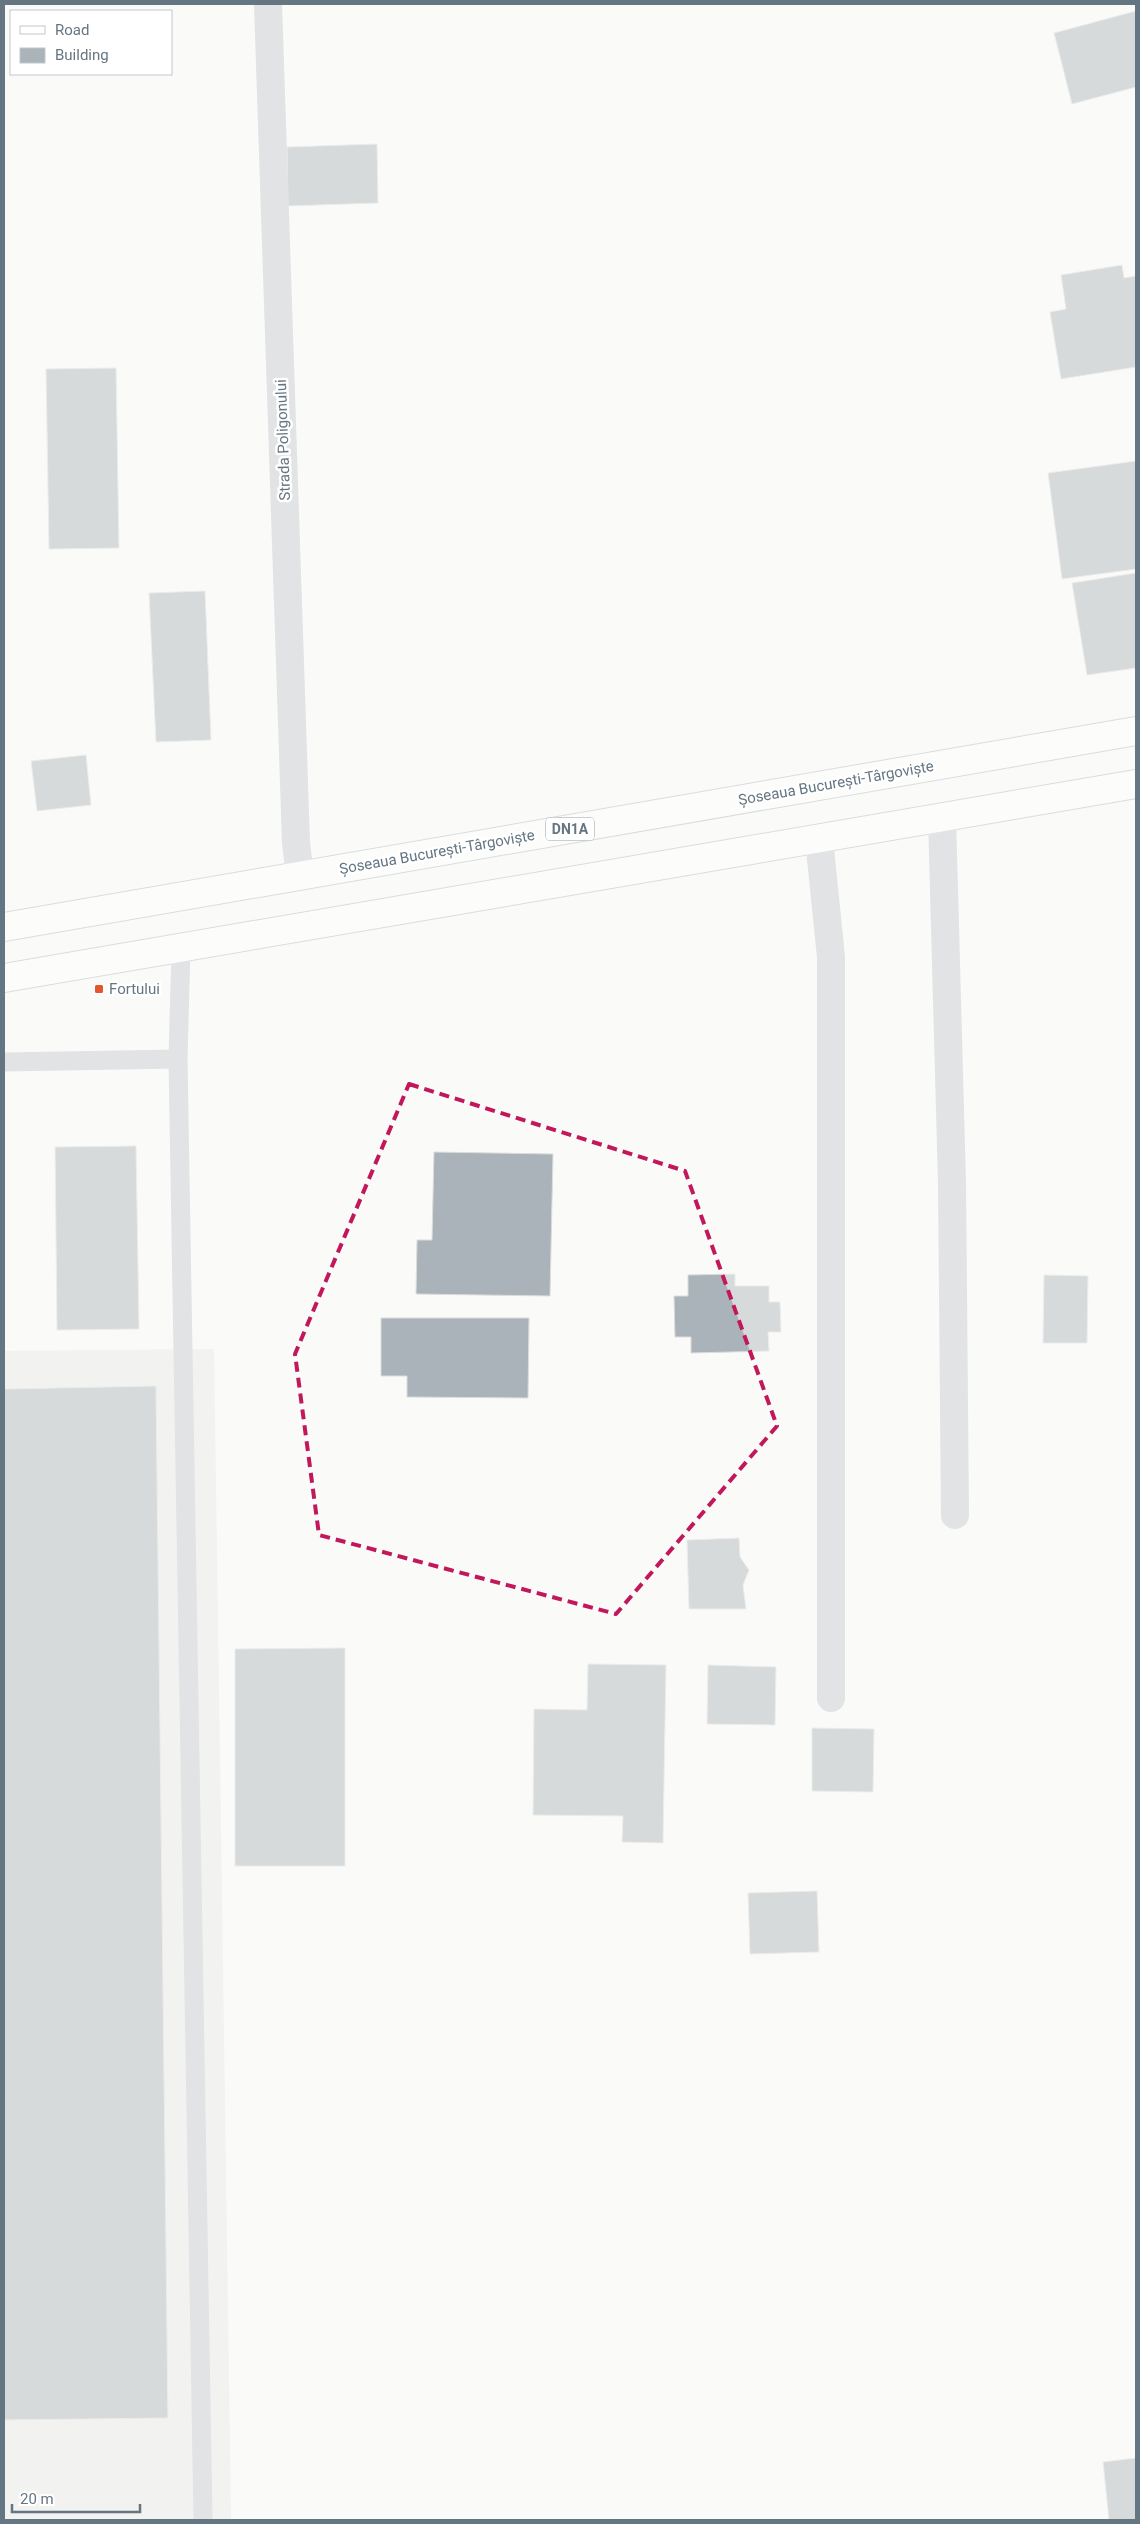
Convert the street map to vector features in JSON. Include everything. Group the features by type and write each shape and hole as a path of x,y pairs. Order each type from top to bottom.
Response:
{"main road":[{"name":"Șoseaua București-Târgoviște","path":"4,927 1136,731"},
{"path":"4,978 1136,784"}],"street":[{"name":"Strada Poligonului","path":"268,4 296,833 300,876"},
{"path":"942,817 952,1183 955,1515"},
{"path":"819,839 831,957 831,1698"}],"lane":[{"path":"181,949 178,1059 203,2520"},
{"path":"4,1062 178,1059"}],"highlighted area":[{"path":"409,1084 685,1171 777,1426 616,1614 319,1535 295,1354"}],"shaded area":[{"path":"214,1349 231,2520 4,2520 4,1351"}],"building":[{"path":"1136,11 1136,87 1072,104 1054,33"},
{"path":"377,144 378,203 288,206 287,147"},
{"path":"1122,265 1124,278 1136,276 1136,367 1061,379 1050,312 1066,309 1061,275"},
{"path":"116,368 119,548 49,549 46,369"},
{"path":"1136,461 1136,569 1062,579 1048,473"},
{"path":"1136,573 1136,668 1087,675 1072,583"},
{"path":"205,591 211,740 156,742 149,593"},
{"path":"86,755 91,805 37,811 31,761"},
{"path":"136,1146 139,1329 57,1330 55,1147"},
{"path":"434,1152 553,1154 550,1296 416,1294 417,1240 432,1240"},
{"path":"735,1274 735,1286 769,1286 769,1302 780,1302 781,1332 768,1332 769,1351 691,1353 691,1337 675,1337 674,1296 688,1296 688,1275"},
{"path":"1044,1275 1088,1276 1087,1343 1043,1343"},
{"path":"381,1318 529,1318 528,1398 407,1397 407,1376 381,1376"},
{"path":"156,1386 168,2418 4,2420 4,1389"},
{"path":"739,1538 740,1557 749,1570 743,1585 746,1609 689,1609 687,1540"},
{"path":"345,1648 345,1866 235,1866 235,1649"},
{"path":"588,1664 666,1665 663,1843 622,1842 623,1816 533,1815 534,1709 587,1710"},
{"path":"708,1665 776,1667 775,1725 707,1724"},
{"path":"812,1728 874,1729 873,1792 812,1791"},
{"path":"817,1891 819,1952 750,1954 748,1893"},
{"path":"1136,2458 1136,2520 1109,2520 1103,2462"}],"place":[{"name":"Fortului","path":"99,989"}]}
